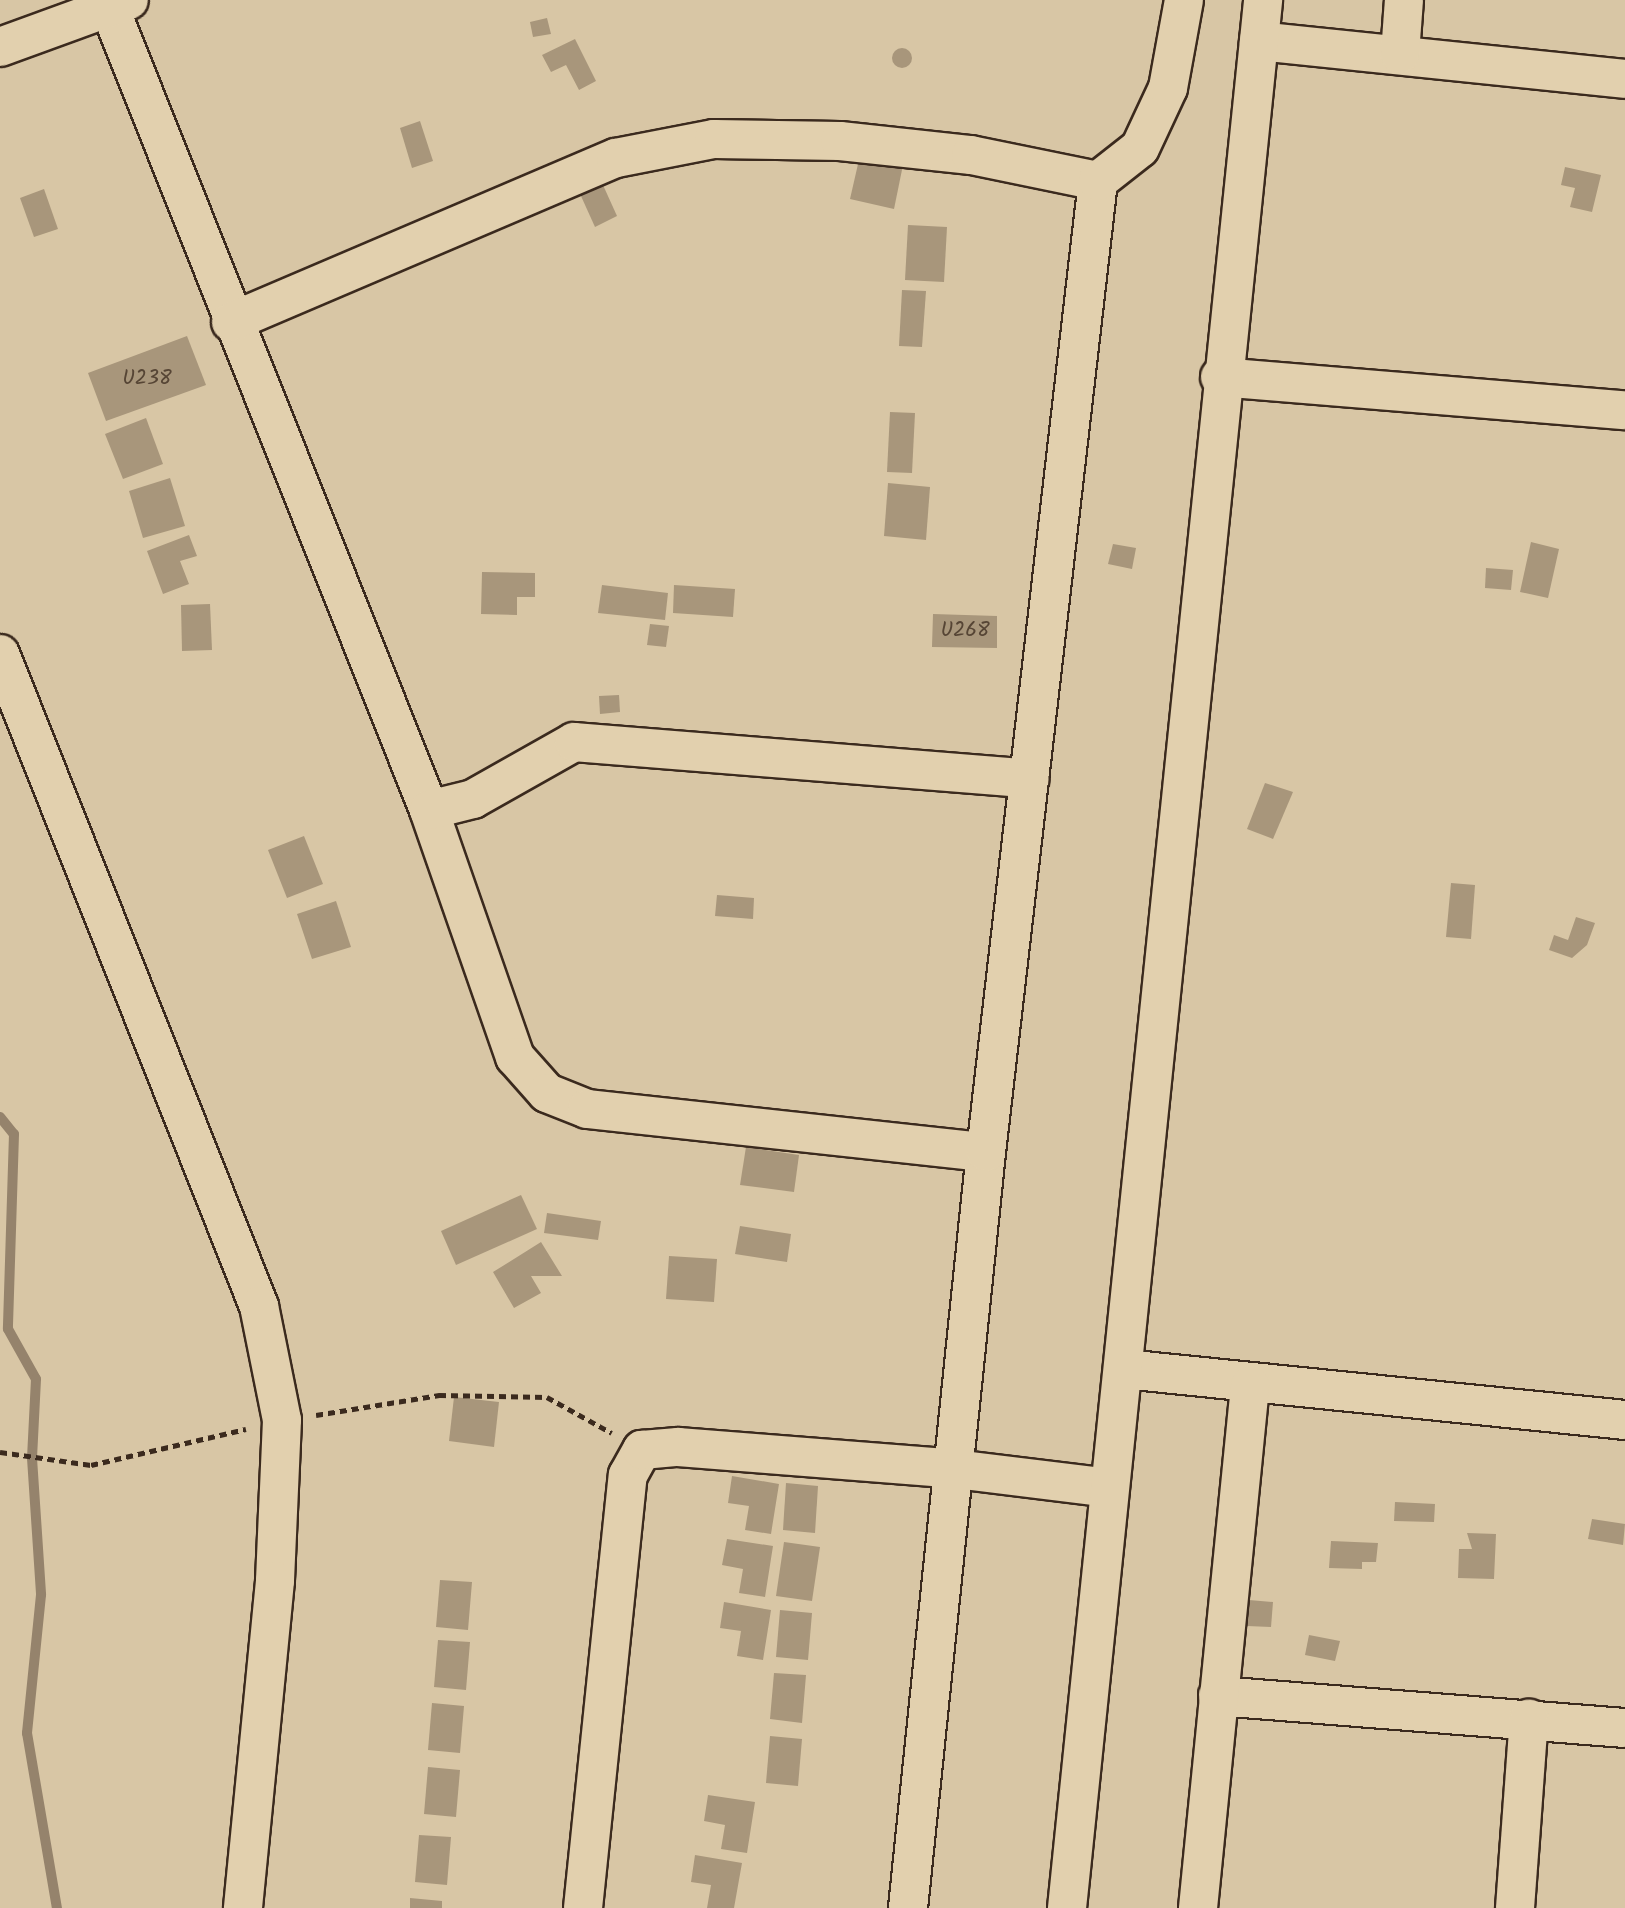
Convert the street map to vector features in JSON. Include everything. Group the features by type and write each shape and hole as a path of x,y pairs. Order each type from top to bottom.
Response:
{"street":[{"path":"908,1908 986,1152 1098,181 1140,148 1168,88 1185,0"},
{"path":"1067,1908 1109,1488 1124,1369 1220,377 1263,0"},
{"path":"1400,54 1404,0"},
{"path":"0,47 120,4 231,322 429,810 515,1057 547,1093 587,1110 986,1152"},
{"path":"1259,41 1625,79"},
{"path":"231,322 615,158 714,139 840,141 958,154 1098,181"},
{"path":"1220,377 1625,410"},
{"path":"0,654 259,1306 282,1420 275,1581 243,1908"},
{"path":"429,810 473,799 574,742 1029,779"},
{"path":"1124,1369 1250,1386 1625,1420"},
{"path":"1198,1908 1250,1386"},
{"path":"583,1908 628,1475 642,1450 678,1447 955,1469 1109,1488"},
{"path":"1218,1696 1625,1728"},
{"path":"1515,1908 1529,1719"}],"path":[{"path":"0,1452 90,1465 282,1420 439,1395 547,1397 642,1450"}],"building":[{"path":"547,18 551,34 533,37 530,22"},
{"path":"575,39 596,81 579,90 566,65 551,72 542,55"},
{"path":"902,48 909,51 912,58 909,65 902,68 895,65 892,58 895,51"},
{"path":"420,121 433,161 412,168 400,128"},
{"path":"861,151 904,160 894,209 850,199"},
{"path":"1565,167 1601,175 1592,212 1570,207 1575,188 1561,185"},
{"path":"598,174 617,216 595,227 576,185"},
{"path":"44,189 58,229 34,237 20,198"},
{"path":"908,225 947,227 944,282 905,280"},
{"path":"902,290 926,291 922,347 899,346"},
{"path":"187,336 206,385 106,421 88,373"},
{"path":"890,412 915,413 912,473 887,472"},
{"path":"146,418 163,464 123,479 105,434"},
{"path":"170,478 185,526 143,538 129,491"},
{"path":"888,483 930,487 926,540 884,536"},
{"path":"189,535 197,556 180,561 189,584 163,594 147,551"},
{"path":"1531,542 1559,549 1548,598 1520,592"},
{"path":"1113,544 1136,548 1132,569 1108,564"},
{"path":"1486,568 1513,570 1511,590 1485,588"},
{"path":"482,572 535,573 535,597 517,597 517,615 481,614"},
{"path":"602,585 668,593 665,620 598,613"},
{"path":"674,585 735,589 733,617 673,613"},
{"path":"210,604 212,650 182,651 181,605"},
{"path":"933,614 997,616 997,648 932,647"},
{"path":"650,624 669,626 666,647 647,645"},
{"path":"619,695 620,712 600,714 599,696"},
{"path":"1265,783 1293,792 1273,839 1247,829"},
{"path":"304,836 323,884 287,898 268,850"},
{"path":"1451,883 1475,885 1471,939 1446,937"},
{"path":"717,895 754,898 753,919 715,916"},
{"path":"336,901 351,947 312,959 297,914"},
{"path":"1576,917 1595,923 1587,945 1572,958 1549,950 1554,935 1568,940"},
{"path":"746,1147 799,1155 794,1192 740,1185"},
{"path":"521,1195 537,1229 456,1265 441,1231"},
{"path":"547,1213 601,1221 598,1240 544,1233"},
{"path":"740,1226 791,1234 787,1262 735,1254"},
{"path":"541,1242 562,1276 531,1276 541,1293 514,1308 493,1272"},
{"path":"669,1256 717,1259 714,1302 666,1299"},
{"path":"454,1397 499,1402 494,1447 449,1441"},
{"path":"732,1476 779,1484 771,1534 745,1530 749,1506 728,1503"},
{"path":"786,1483 818,1486 815,1533 783,1530"},
{"path":"1395,1502 1435,1504 1434,1522 1394,1521"},
{"path":"1592,1519 1625,1524 1623,1545 1588,1539"},
{"path":"1467,1533 1496,1534 1494,1579 1458,1578 1459,1549 1472,1549"},
{"path":"727,1539 773,1546 765,1597 739,1593 743,1569 722,1565"},
{"path":"1331,1541 1378,1543 1376,1562 1362,1562 1362,1569 1329,1568"},
{"path":"784,1542 820,1547 812,1601 776,1596"},
{"path":"440,1580 472,1582 468,1630 436,1627"},
{"path":"1249,1600 1273,1602 1271,1627 1247,1626"},
{"path":"724,1602 771,1610 763,1660 737,1656 741,1631 720,1628"},
{"path":"780,1610 812,1613 808,1660 776,1657"},
{"path":"1309,1635 1340,1641 1335,1661 1305,1655"},
{"path":"438,1640 470,1642 466,1690 434,1687"},
{"path":"774,1673 806,1675 802,1723 770,1719"},
{"path":"432,1703 464,1706 460,1753 428,1750"},
{"path":"770,1736 802,1739 798,1786 766,1783"},
{"path":"428,1767 460,1770 456,1817 424,1814"},
{"path":"708,1795 755,1802 747,1853 721,1849 725,1825 704,1821"},
{"path":"419,1835 451,1837 447,1885 415,1882"},
{"path":"695,1855 742,1863 734,1908 707,1908 711,1885 691,1882"},
{"path":"410,1898 442,1901 442,1908 410,1908"}],"waterway":[{"path":"0,1117 14,1134 8,1329 36,1379 32,1458 41,1595 27,1733 57,1908"}]}
